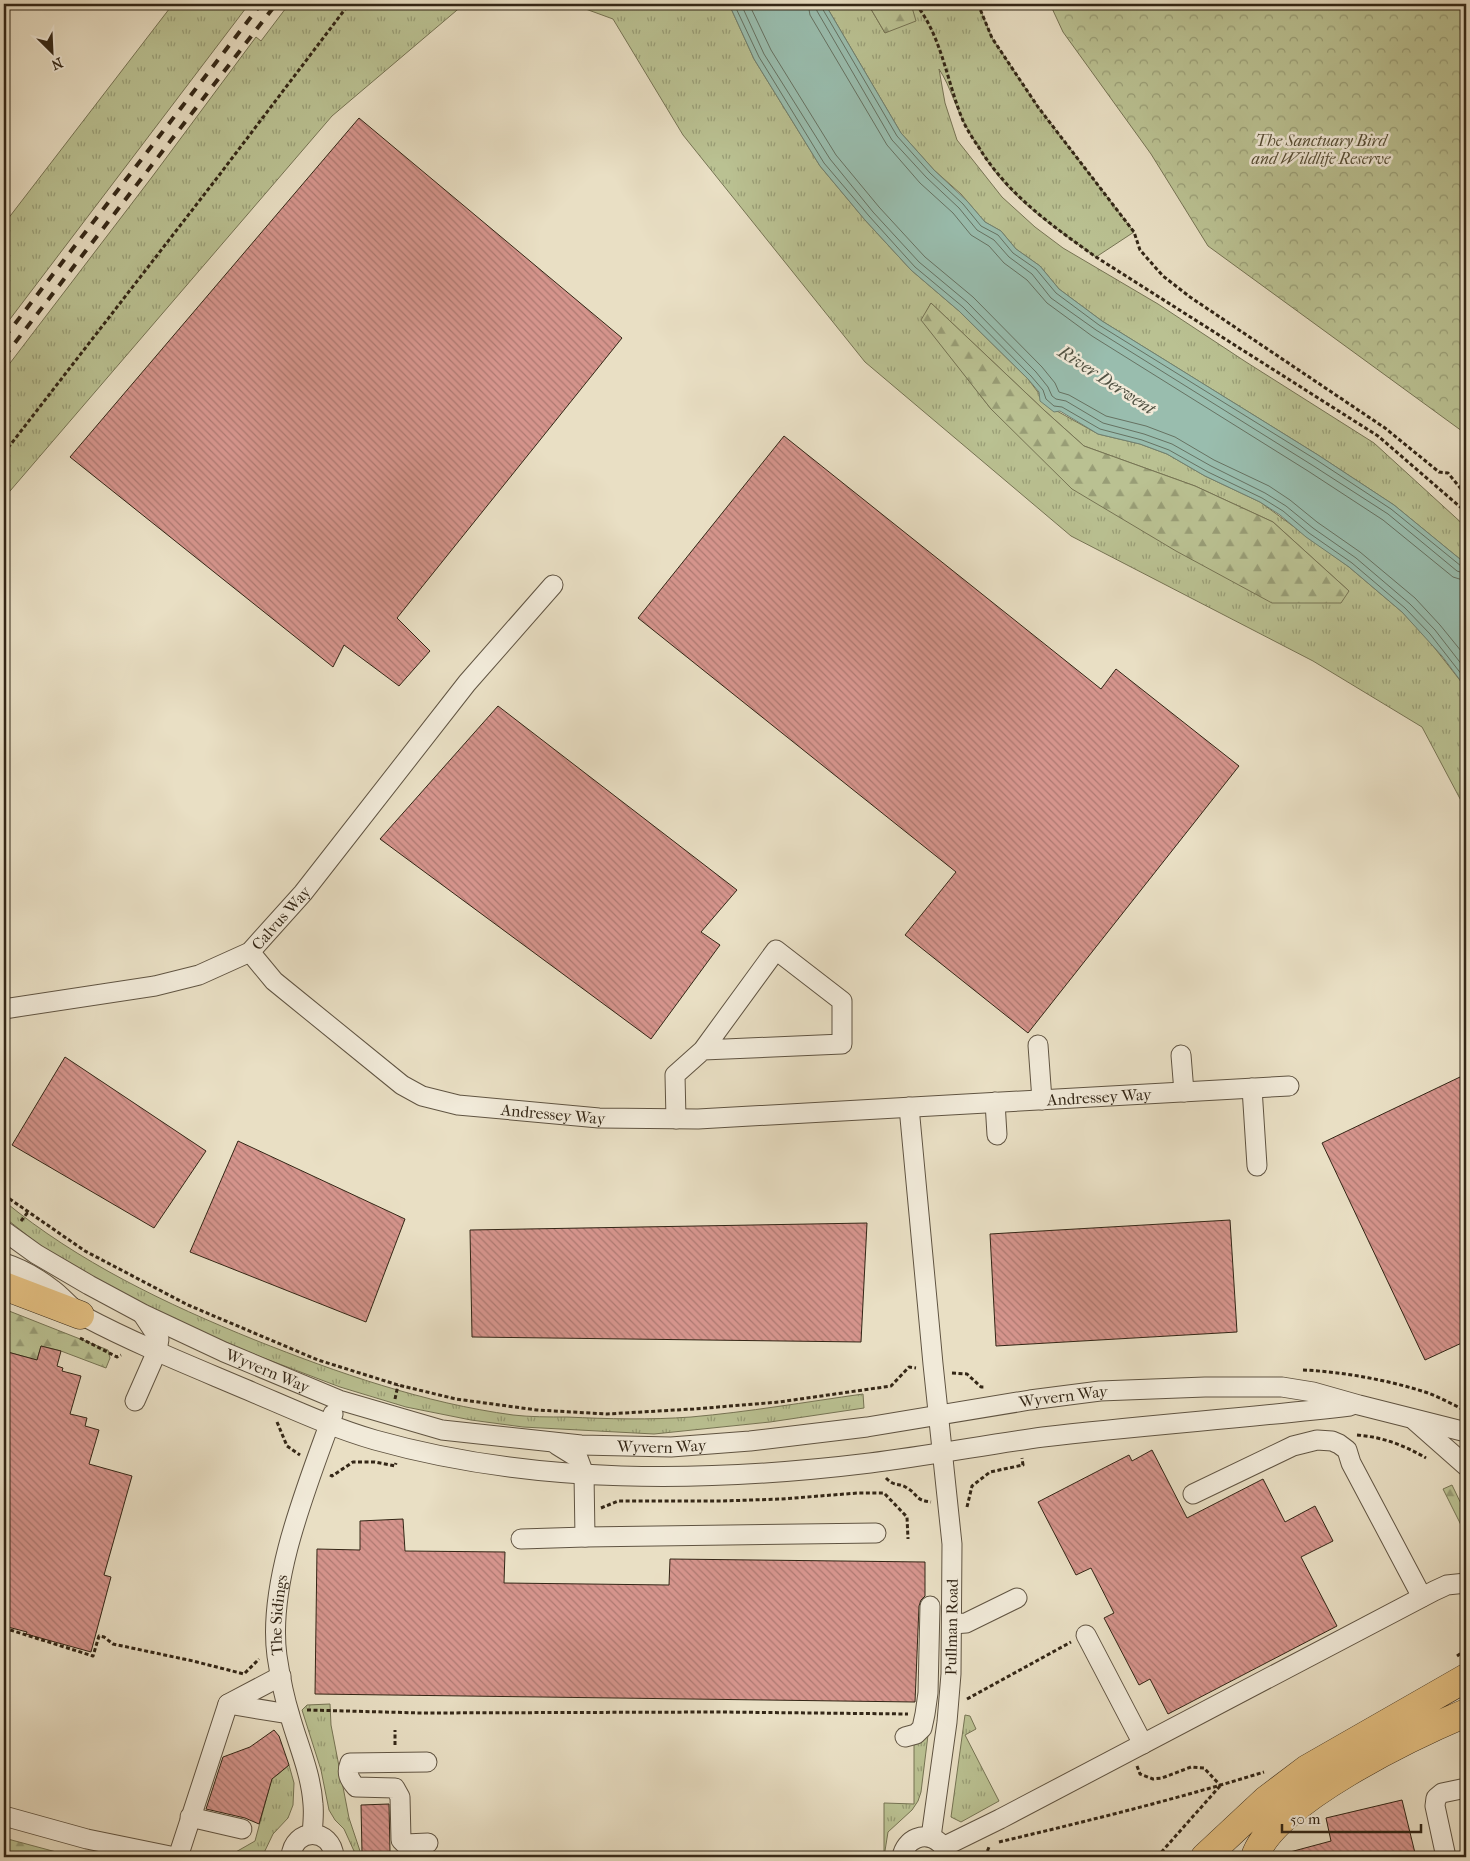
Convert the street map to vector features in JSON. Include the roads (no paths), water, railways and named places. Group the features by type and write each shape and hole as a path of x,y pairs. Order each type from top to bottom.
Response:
{"highway":[{"path":"4,1286 80,1315"},
{"path":"1204,1857 1266,1800 1307,1769 1466,1678"},
{"path":"1255,1857 1270,1833 1291,1813 1332,1783 1380,1753 1466,1713"}],"street":[{"name":"Calvus Way","path":"4,1010 10,1007 155,986 199,975 250,952 304,893 467,683 553,585"},
{"path":"676,1119 675,1075 703,1050 776,950 842,1001 842,1044 703,1050"},
{"name":"Andressey Way","path":"250,952 274,981 402,1085 422,1096 458,1105 580,1116 698,1119 1289,1086"},
{"path":"1038,1045 1042,1100"},
{"path":"1181,1055 1184,1092"},
{"path":"1252,1088 1257,1166"},
{"path":"995,1102 997,1135"},
{"path":"909,1107 938,1416"},
{"name":"Wyvern Way","path":"4,1231 36,1254 142,1314 257,1366 339,1400 442,1430 581,1445 671,1447 750,1441 938,1416 1030,1400 1100,1391 1204,1386 1282,1387 1313,1392 1413,1420 1466,1432"},
{"name":"Wyvern Way","path":"4,1263 52,1289 80,1315 157,1351 330,1425 381,1441 470,1461 526,1469 584,1474 728,1475 851,1465 1150,1425 1359,1405"},
{"path":"135,1401 157,1351 160,1339 142,1314"},
{"name":"The Sidings","path":"312,1834 313,1804 309,1777 296,1712 281,1676 277,1654 276,1616 284,1565 292,1535 339,1400"},
{"name":"Pullman Road","path":"938,1416 952,1544 953,1624 940,1847"},
{"name":"Wyvern Way","path":"1413,1420 1466,1466"},
{"path":"1193,1494 1293,1446 1316,1440 1332,1441 1339,1444 1347,1450 1351,1463 1422,1597"},
{"path":"552,1442 578,1458 584,1474 585,1537"},
{"path":"521,1539 876,1533"},
{"path":"902,1857 906,1845 911,1840 924,1836 940,1847 1000,1819 1422,1597 1447,1585 1466,1583"},
{"path":"953,1624 966,1624 1017,1598"},
{"path":"905,1737 916,1734 922,1728 925,1714 928,1693 930,1606"},
{"path":"1086,1635 1136,1747"},
{"path":"4,1816 87,1840 177,1857 228,1704 281,1676"},
{"path":"228,1704 296,1712"},
{"path":"427,1762 350,1763 348,1769 349,1779 356,1787 394,1788 400,1798 401,1840 405,1844 428,1843"},
{"path":"1446,1857 1435,1806 1436,1798 1442,1793 1466,1788"},
{"path":"190,1817 242,1829"},
{"path":"291,1857 295,1843 300,1838 312,1834 325,1838 330,1843 334,1857"}],"water":[{"name":"River Derwent","path":"729,4 825,4 901,133 985,222 1001,231 1016,249 1040,266 1059,289 1102,321 1318,455 1394,505 1466,564 1466,688 1442,656 1402,612 1349,567 1306,537 1280,515 1260,502 1205,476 1167,454 1140,444 1098,434 1060,411 1054,412 1040,401 1039,392 1028,379 959,311 911,270 865,220 820,166 754,59"}],"railway":[{"path":"4,338 261,4"},
{"path":"4,357 276,4"}],"park label":[{"name":"The Sanctuary Bird and Wildlife Reserve","path":"1321,149"}]}
